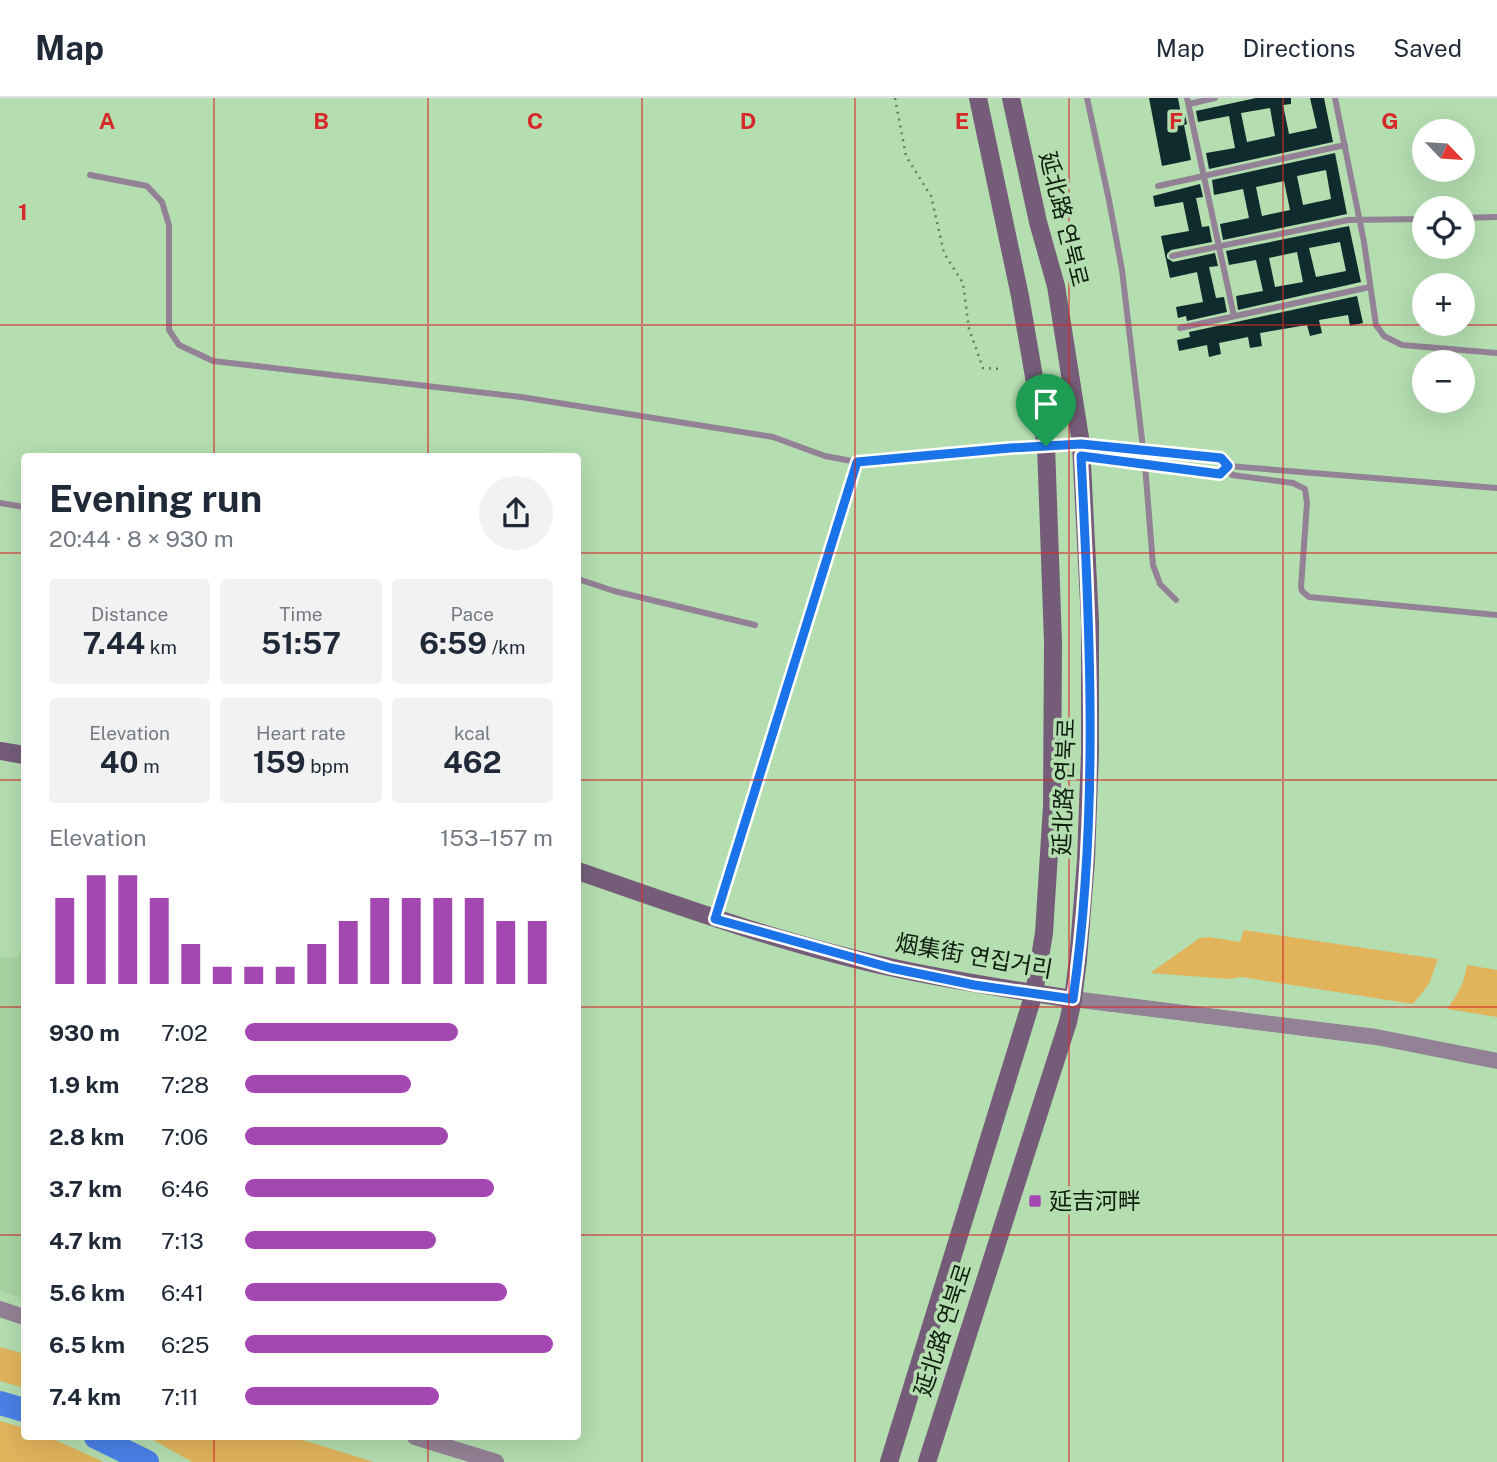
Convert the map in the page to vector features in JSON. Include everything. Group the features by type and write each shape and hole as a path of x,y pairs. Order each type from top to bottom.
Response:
{"main road":[{"name":"延北路 연북로","path":"889,1462 1034,993 1044,933 1052,806 1053,642 1046,446 1012,256 978,98"},
{"name":"延北路 연북로","path":"927,1462 1073,999 1086,860 1091,739 1090,622 1081,450 1056,286 1038,222 1011,98"},
{"path":"0,751 21,754"},
{"name":"烟集街 연집거리","path":"581,872 715,919 891,968 974,985 1073,999"}],"street":[{"name":"烟集街 연집거리","path":"1073,999 1376,1037 1497,1061"},
{"path":"0,1309 21,1316"},
{"path":"425,1440 496,1462"}],"lane":[{"path":"1087,98 1122,270 1156,577 1176,600"},
{"path":"1215,98 1188,101 1234,316"},
{"path":"1335,98 1379,331 1389,340 1402,345 1497,353"},
{"path":"1158,186 1345,145"},
{"path":"90,174 148,186 162,202 169,225 169,330 179,345 213,361 521,397 773,437 825,456 857,462 1046,446 1221,458 1232,475 1293,483 1305,489 1307,495 1301,587 1309,597 1497,615"},
{"path":"1475,218 1497,217"},
{"path":"1172,256 1348,220 1412,219"},
{"path":"1180,328 1370,287"},
{"path":"1081,450 1145,465 1220,474 1228,466 1497,488"},
{"path":"715,919 857,462"},
{"path":"0,503 21,506"},
{"path":"581,580 614,591 755,625"}],"path":[{"path":"895,98 906,156 932,196 944,253 962,283 969,328 983,369 1002,369"}],"shaded area":[{"path":"1244,930 1438,959 1429,984 1413,1004 1242,977 1229,979 1150,973 1200,938 1240,942"},
{"path":"21,948 21,1298 0,1291 0,957 17,958"},
{"path":"1467,965 1497,970 1497,1017 1447,1009 1460,988"},
{"path":"0,1347 21,1353 21,1387 0,1381"},
{"path":"0,1421 21,1427 21,1440 56,1440 104,1462 0,1462"},
{"path":"153,1440 303,1440 374,1462 192,1462"}],"building":[{"path":"1149,98 1178,98 1181,114 1185,114 1187,124 1184,125 1191,160 1162,166"},
{"path":"1256,98 1291,98 1291,104 1283,105 1289,134 1317,128 1310,98 1324,98 1333,142 1209,169 1206,153 1235,148 1229,116 1198,122 1196,111","holes":["1270,108 1275,136 1247,142 1241,113"]},
{"path":"1335,153 1347,214 1223,240 1220,224 1249,218 1243,189 1214,195 1212,180","holes":["1326,170 1331,199 1303,205 1297,176","1284,181 1290,210 1262,216 1256,187"]},
{"path":"1200,184 1203,197 1196,198 1202,227 1209,226 1212,242 1171,250 1167,258 1173,262 1215,253 1218,266 1209,267 1216,298 1224,297 1227,312 1187,321 1186,316 1178,318 1176,307 1203,302 1197,272 1170,278 1161,236 1189,231 1183,202 1155,207 1153,196"},
{"path":"1349,226 1361,282 1238,310 1236,296 1263,291 1256,260 1229,265 1226,251","holes":["1340,242 1346,271 1316,277 1309,248","1297,252 1303,282 1275,287 1269,258"]},
{"path":"1357,296 1363,323 1350,326 1348,315 1319,320 1322,333 1310,336 1307,325 1260,333 1262,346 1250,348 1248,337 1219,343 1221,354 1209,357 1207,345 1179,351 1177,340 1190,337 1189,332"}],"waterway":[{"path":"0,1403 21,1409"},
{"path":"102,1440 147,1462"}],"place":[{"name":"延吉河畔","path":"1035,1201"}],"route":[{"path":"1081,444 1221,458 1228,466 1220,474 1081,456 1091,688 1086,860 1073,999 974,985 891,968 715,919 857,462 1046,446 1081,444"}]}
